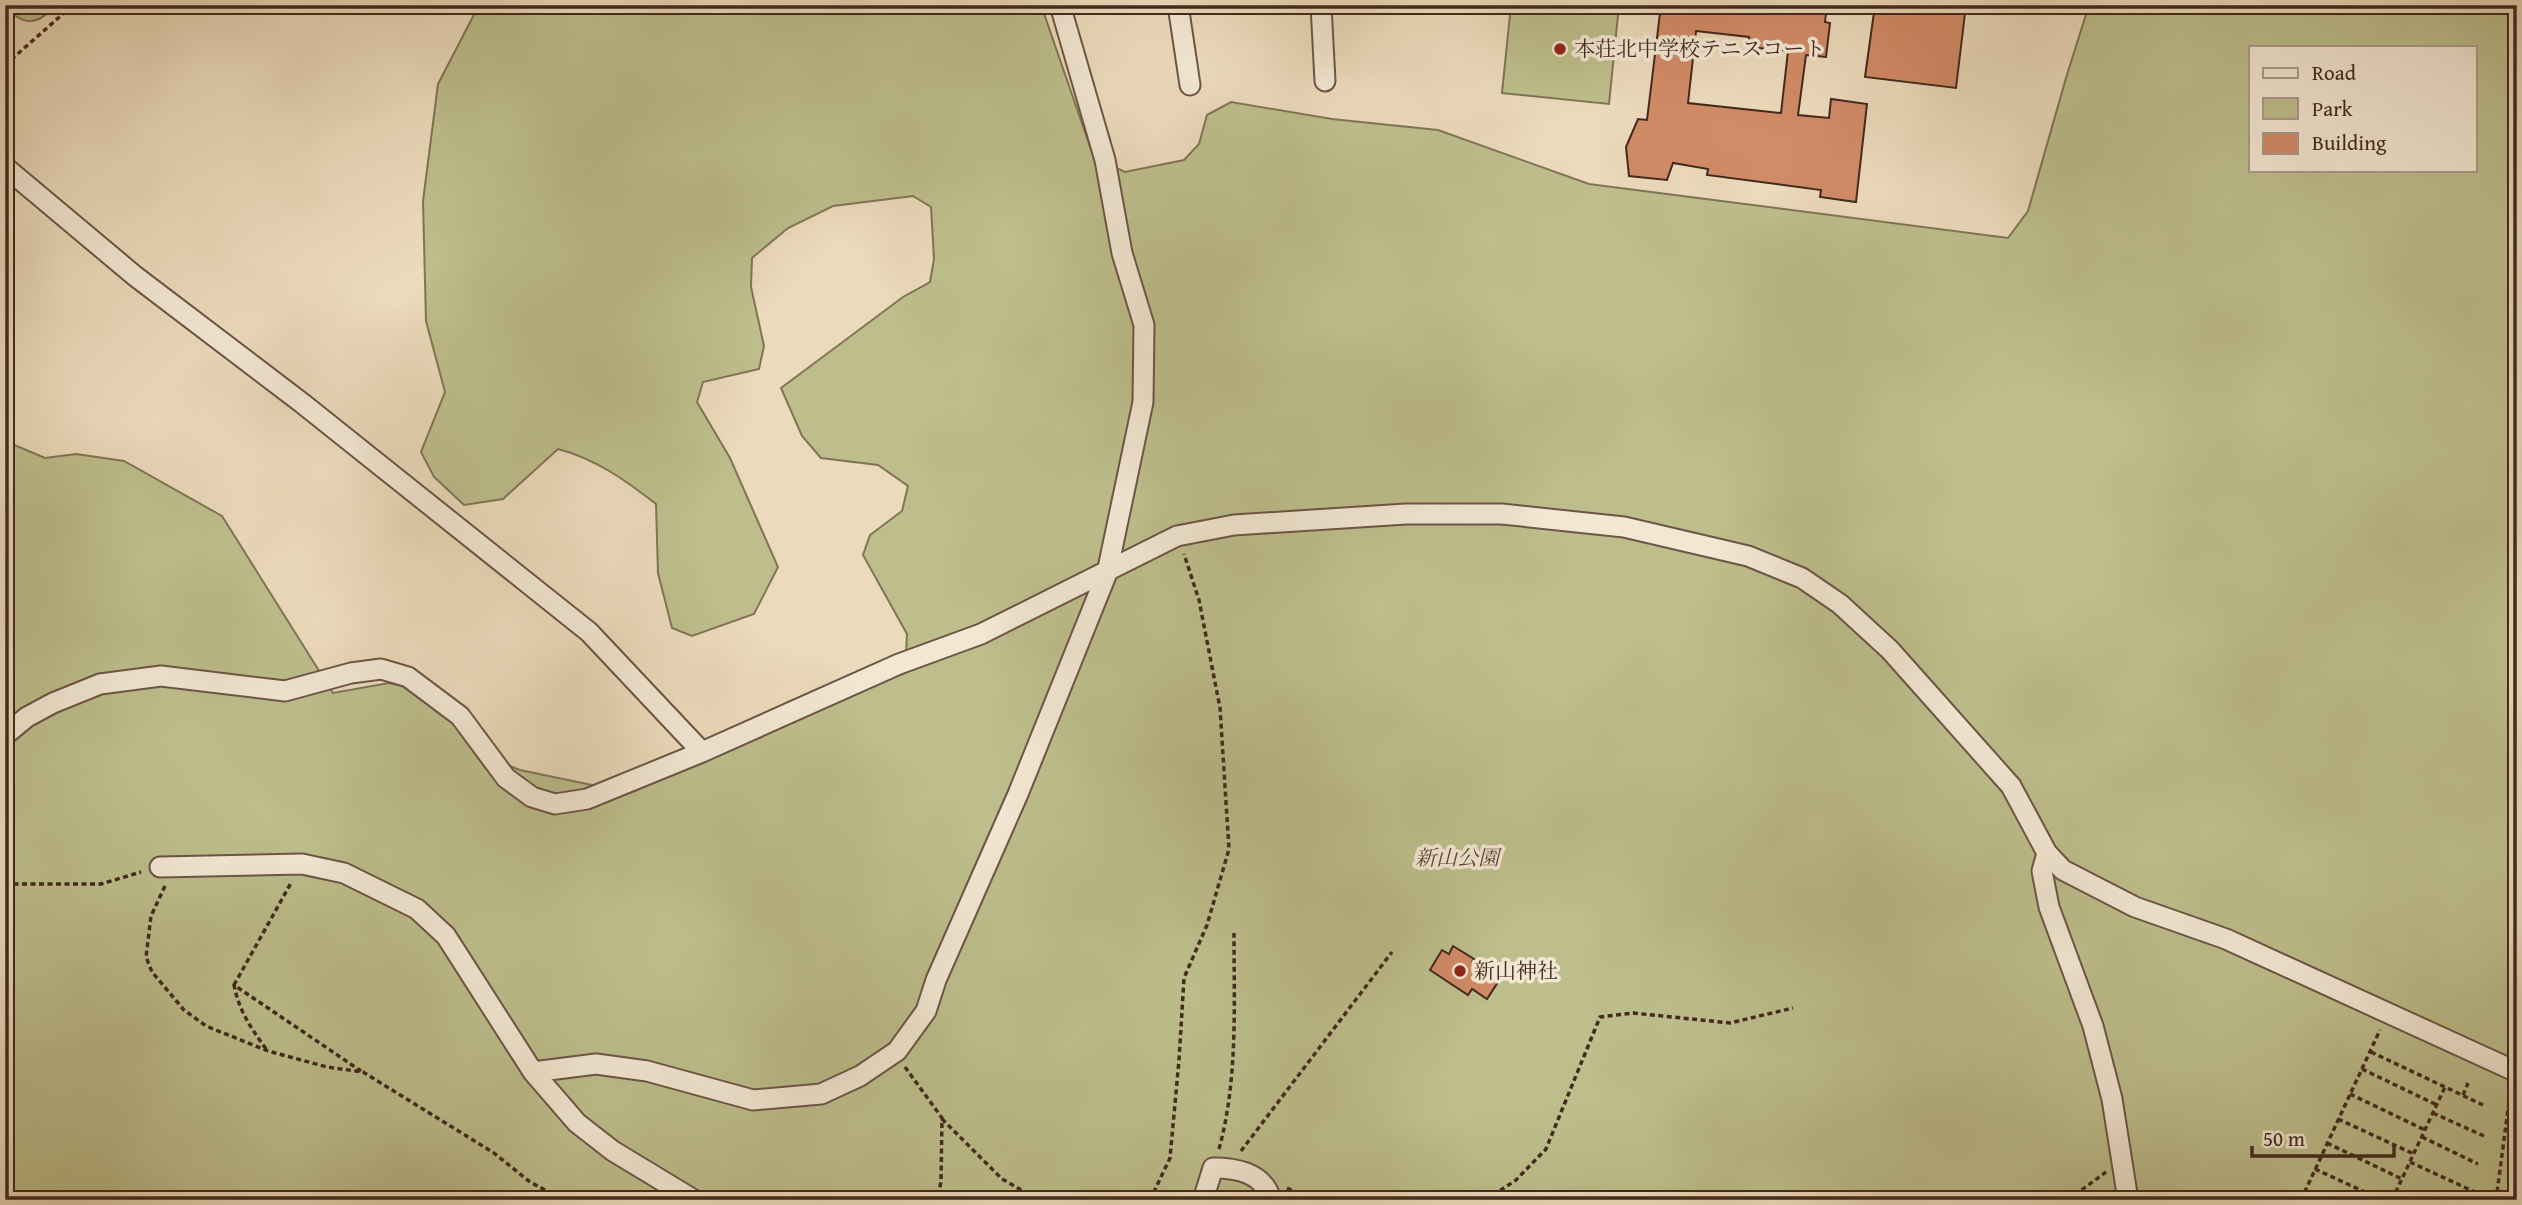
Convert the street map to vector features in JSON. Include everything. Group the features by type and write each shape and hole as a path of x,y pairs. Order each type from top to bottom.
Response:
{"street":[{"path":"533,1072 596,1064 647,1071 753,1100 821,1094 860,1076 897,1051 926,1011 936,981 1018,794 1107,573 1143,402 1144,325 1122,253 1105,160 1060,5"},
{"path":"1178,5 1190,85"},
{"path":"1321,5 1325,81"},
{"path":"5,167 135,275 302,403 589,632 702,752"},
{"path":"5,735 27,717 53,703 100,684 161,676 285,691 351,673 381,669 408,677 460,716 506,778 532,797 555,804 587,799 702,752 899,664 981,634 1177,536 1234,525 1406,514 1502,514 1623,527 1748,556 1802,578 1840,604 1891,650 2011,786 2047,853 2063,870 2135,906 2226,939 2509,1070"},
{"path":"2047,853 2042,871 2049,907 2093,1026 2112,1099 2128,1200"},
{"path":"167,867 302,864 344,873 417,909 446,936 533,1072 577,1123 613,1151 694,1200"},
{"path":"1203,1200 1221,1168 1253,1174 1269,1192 1270,1200"}],"path":[{"path":"5,65 76,5"},
{"path":"1150,1200 1170,1158 1184,978 1207,925 1228,849 1220,708 1199,600 1177,536"},
{"path":"268,1051 248,1026 237,1003 234,985 302,864"},
{"path":"5,884 101,884 167,867"},
{"path":"167,867 151,916 146,949 152,972 184,1010 206,1026 268,1051 327,1067 363,1072"},
{"path":"1221,1168 1234,1057 1234,933"},
{"path":"1221,1168 1392,952"},
{"path":"234,985 363,1072 494,1153 530,1182 564,1200"},
{"path":"1486,1200 1516,1180 1546,1149 1600,1017 1633,1013 1730,1023 1793,1008"},
{"path":"2301,1200 2387,1014"},
{"path":"897,1051 909,1075 942,1118 1002,1179 1039,1200"},
{"path":"2370,1051 2483,1105"},
{"path":"2362,1069 2437,1105"},
{"path":"2496,1200 2512,1079 2509,1070"},
{"path":"2463,1095 2468,1083"},
{"path":"2392,1200 2445,1087"},
{"path":"2350,1094 2425,1130"},
{"path":"2433,1113 2484,1136"},
{"path":"937,1200 941,1182 942,1118"},
{"path":"2338,1119 2414,1154"},
{"path":"2422,1137 2478,1164"},
{"path":"2327,1143 2402,1179"},
{"path":"2068,1200 2122,1161"},
{"path":"2410,1162 2477,1193"},
{"path":"2315,1169 2382,1200"},
{"path":"2304,1192 2322,1200"},
{"path":"2396,1193 2410,1200"}],"green space":[{"path":"5,5 56,5 43,17 30,21 18,18"},
{"name":"新山公園","path":"479,5 1041,5 1094,158 1125,172 1184,160 1199,144 1207,115 1231,102 1332,119 1438,130 1589,184 2008,238 2028,211 2089,5 2517,5 2517,1200 5,1200 5,441 45,458 76,454 124,461 222,516 333,693 389,683 402,686 455,723 478,754 520,770 630,793 869,685 905,673 907,634 863,555 870,535 902,511 908,486 878,465 821,458 802,436 781,388 903,297 930,282 934,259 931,207 913,196 833,206 788,228 752,258 751,287 764,346 759,369 703,382 697,402 730,458 778,567 754,614 692,636 672,628 658,573 656,504 598,464 558,449 503,499 464,505 434,477 421,452 445,392 426,321 423,201 438,84"},
{"name":"本荘北中学校テニスコート","path":"1511,5 1619,5 1609,104 1502,93"}],"building":[{"path":"1661,5 1827,5 1825,22 1830,23 1826,57 1806,55 1798,115 1829,118 1831,99 1867,104 1856,202 1820,197 1821,190 1707,175 1708,169 1673,163 1667,180 1629,176 1626,147 1638,119 1647,120","holes":["1696,31 1749,37 1748,47 1788,51 1781,113 1688,103"]},
{"path":"1875,5 1966,5 1956,88 1865,77"},
{"path":"1453,946 1474,959 1472,962 1485,970 1483,973 1498,982 1487,999 1472,989 1468,995 1430,970 1442,950 1449,954"}],"place":[{"name":"本荘北中学校テニスコート","path":"1560,49"},
{"name":"新山神社","path":"1460,971"}]}
